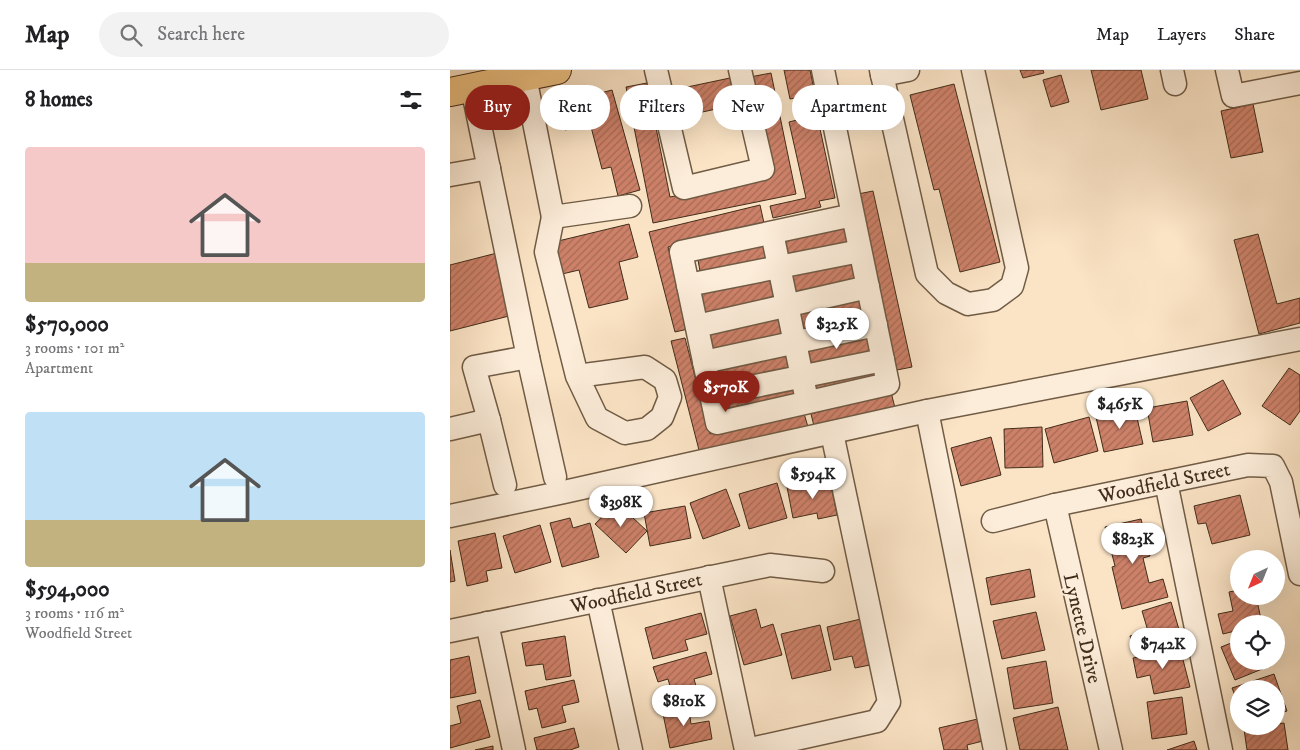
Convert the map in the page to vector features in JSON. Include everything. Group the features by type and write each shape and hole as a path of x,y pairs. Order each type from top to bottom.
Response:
{"main road":[{"path":"461,90 557,70"}],"street":[{"path":"656,70 684,188 763,169 740,70"},
{"path":"823,70 888,384 717,423 681,252 853,215"},
{"path":"908,70 882,73 927,274 946,293 968,304 993,300 999,296 1012,286 1018,268 973,70"},
{"path":"1227,70 1232,96 1300,83"},
{"path":"525,76 553,217 546,252 577,376"},
{"path":"461,90 490,168 528,357 555,477"},
{"path":"450,175 490,168"},
{"path":"553,217 630,206"},
{"path":"772,233 808,402"},
{"path":"688,285 860,251"},
{"path":"696,326 868,287"},
{"path":"704,362 876,326"},
{"path":"450,516 927,411 1300,339"},
{"path":"506,486 474,367 528,357"},
{"path":"711,395 883,360"},
{"path":"927,411 995,750"},
{"path":"450,429 489,420"},
{"path":"709,577 746,750 877,721 889,702 832,433"},
{"name":"Woodfield Street","path":"993,521 1055,505 1248,465 1273,466 1281,482 1300,574"},
{"path":"1166,482 1221,750"},
{"name":"Lynette Drive","path":"1055,505 1111,750"},
{"name":"Woodfield Street","path":"450,631 770,565 823,570"},
{"path":"598,600 631,750"},
{"path":"487,623 514,750"}],"building":[{"path":"784,70 810,70 813,85 792,85 792,99 790,99"},
{"path":"1020,70 1043,70 1044,73 1023,78"},
{"path":"1091,70 1141,70 1148,99 1101,110"},
{"path":"771,73 773,85 752,85 750,77"},
{"path":"1061,75 1069,102 1051,107 1043,80"},
{"path":"730,78 731,85 713,85 713,110 703,112 703,85 697,85"},
{"path":"954,84 1000,262 960,272 939,189 934,190 910,95"},
{"path":"612,90 620,119 620,130 623,130 640,190 618,196 611,167 602,169 592,130 610,130 610,91"},
{"path":"1253,104 1263,152 1231,158 1221,111"},
{"path":"792,121 792,130 820,130 835,198 819,201 821,207 773,218 770,206 806,198 789,122"},
{"path":"782,126 796,194 653,223 635,130 656,130 670,197 771,178 761,130 782,130"},
{"path":"873,191 912,367 897,370 858,194"},
{"path":"760,205 764,223 668,247 688,329 675,332 649,232"},
{"path":"846,221 851,245 783,259 778,235"},
{"path":"629,224 638,257 619,262 628,299 589,308 579,270 562,274 554,242"},
{"path":"1258,234 1277,304 1300,298 1300,323 1259,334 1234,240"},
{"path":"768,238 773,262 701,277 698,260 713,257 711,250"},
{"path":"497,253 513,315 450,331 450,265"},
{"path":"852,258 858,280 793,298 787,276"},
{"path":"774,274 781,297 706,316 700,293"},
{"path":"861,296 867,319 799,334 794,311"},
{"path":"783,311 789,335 713,353 707,329"},
{"path":"868,332 873,351 807,369 801,349"},
{"path":"685,338 710,434 803,410 808,427 700,454 671,341"},
{"path":"791,349 796,369 720,386 715,365"},
{"path":"870,368 873,384 811,395 808,380"},
{"path":"1289,368 1300,375 1300,411 1290,425 1262,406"},
{"path":"1223,380 1241,414 1208,431 1190,398"},
{"path":"798,383 801,400 743,411 742,405 729,408 727,397"},
{"path":"891,392 895,408 815,430 811,414"},
{"path":"1187,401 1193,435 1153,442 1147,408"},
{"path":"1135,409 1143,444 1104,452 1096,417"},
{"path":"1089,417 1098,451 1054,463 1045,429"},
{"path":"1042,427 1043,467 1005,468 1004,429"},
{"path":"991,437 1001,475 961,486 951,448"},
{"path":"830,479 837,515 818,519 817,513 793,518 787,487"},
{"path":"777,483 787,518 749,529 739,494"},
{"path":"726,489 740,526 703,539 690,503"},
{"path":"1240,495 1250,535 1212,544 1206,523 1198,524 1194,506"},
{"path":"616,502 647,531 626,553 595,524"},
{"path":"685,506 691,538 650,546 644,513"},
{"path":"570,518 573,528 590,523 599,557 562,567 550,523"},
{"path":"1141,519 1150,556 1143,558 1149,583 1163,579 1168,597 1122,609 1112,567 1115,566 1105,527"},
{"path":"540,525 551,562 515,573 503,536"},
{"path":"495,533 502,568 486,571 488,581 467,586 458,541"},
{"path":"450,550 455,581 450,582"},
{"path":"1030,569 1035,597 991,605 986,578"},
{"path":"1171,602 1182,640 1135,653 1130,636 1148,631 1142,611"},
{"path":"1232,605 1258,605 1260,615 1230,615 1230,632 1223,634 1218,614 1233,611"},
{"path":"756,609 761,628 773,624 782,655 744,665 730,616"},
{"path":"1036,612 1045,650 1002,659 993,621"},
{"path":"701,613 707,634 685,640 688,650 653,659 645,628"},
{"path":"865,618 875,664 855,668 852,656 834,660 827,627"},
{"path":"820,625 831,670 792,679 781,634"},
{"path":"565,636 571,676 546,680 543,664 526,666 522,643"},
{"path":"1230,644 1230,668 1221,647"},
{"path":"1180,648 1190,687 1154,694 1150,675 1137,678 1133,658"},
{"path":"706,652 712,674 694,679 698,693 674,700 668,679 658,682 653,667"},
{"path":"469,656 476,693 450,698 450,660"},
{"path":"1046,661 1053,703 1014,709 1007,668"},
{"path":"1231,670 1260,670 1235,680"},
{"path":"1274,674 1276,680 1256,680"},
{"path":"574,680 579,702 562,706 566,722 542,728 537,708 529,710 525,691"},
{"path":"1182,697 1187,734 1152,739 1147,702"},
{"path":"480,700 490,737 450,748 450,726 461,723 457,706"},
{"path":"688,704 691,724 709,721 712,739 670,748 662,709"},
{"path":"1058,707 1068,750 1020,750 1013,718"},
{"path":"982,718 987,740 967,745 968,750 944,750 939,728"},
{"path":"574,728 579,747 570,750 537,750 534,738"},
{"path":"1285,730 1288,750 1247,750 1245,735 1285,735"},
{"path":"1194,741 1197,750 1167,750"},
{"path":"493,746 493,750 475,750"}]}
